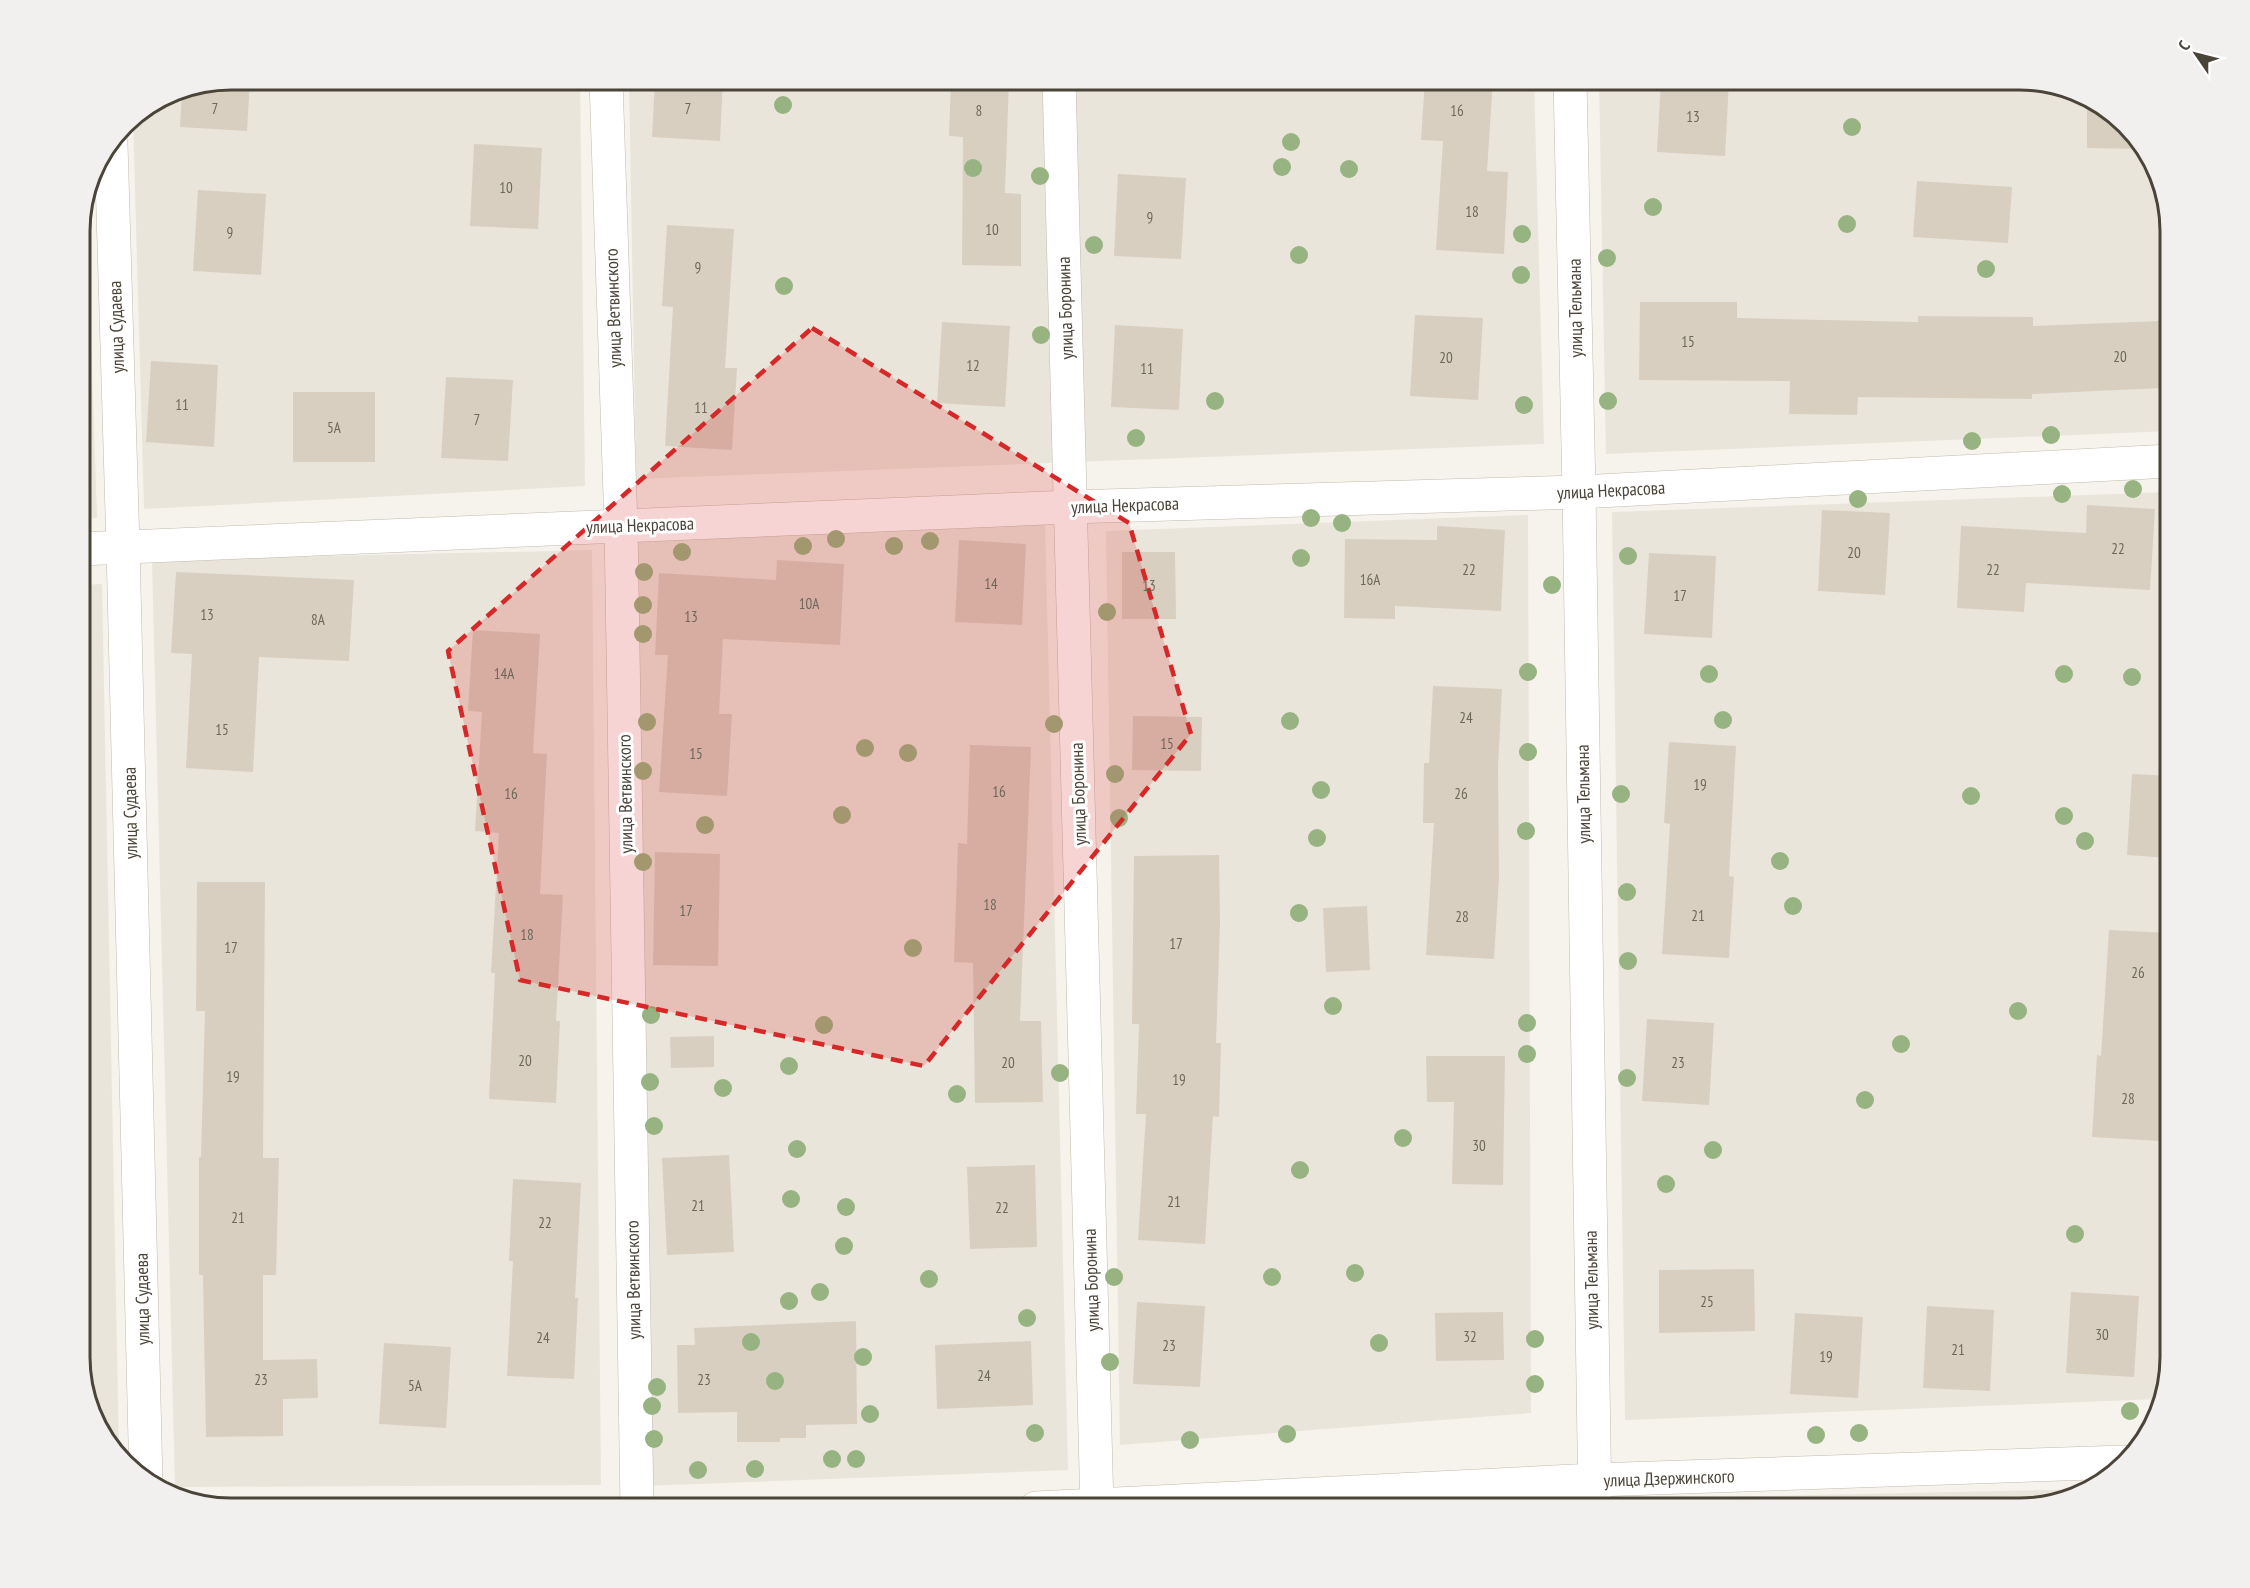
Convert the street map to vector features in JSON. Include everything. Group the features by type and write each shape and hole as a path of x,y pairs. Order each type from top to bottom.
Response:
{"street":[{"name":"улица Ветвинского","path":"606,90 621,526 637,1498"},
{"name":"улица Боронина","path":"1059,90 1097,1498"},
{"name":"улица Тельмана","path":"1570,90 1579,492 1594,1494"},
{"name":"улица Судаева","path":"111,158 146,1469"},
{"name":"улица Некрасова","path":"90,549 1070,507 1579,492 2160,462"},
{"name":"улица Дзержинского","path":"1441,1498 1594,1494 2112,1463"}],"highlighted area":[{"path":"812,328 1129,523 1191,734 924,1066 520,980 448,651"}],"shaded area":[{"path":"580,90 585,486 144,509 133,129 160,109 194,95 212,91"},
{"path":"629,90 1534,90 1544,444 636,479"},
{"path":"1599,90 2038,91 2064,97 2097,114 2125,138 2145,169 2153,186 2159,212 2160,431 1606,454"},
{"path":"90,312 97,518 90,518"},
{"path":"2160,492 2160,1357 2159,1376 2154,1399 1625,1420 1612,512"},
{"path":"1528,515 1531,1413 1120,1445 1106,531"},
{"path":"1045,520 1068,1470 643,1486 634,533"},
{"path":"592,550 601,1485 175,1486 152,560"},
{"path":"102,584 119,1443 101,1411 90,1366 90,585"},
{"path":"2066,1490 2038,1497 2019,1498 1673,1498"}],"building":[{"path":"249,90 247,131 180,127 181,99 212,91"},
{"path":"654,90 723,90 720,141 652,137"},
{"path":"951,90 1009,90 1005,193 1021,194 1021,266 962,265 963,137 949,136"},
{"path":"1424,90 1492,90 1487,171 1508,172 1504,254 1436,250 1443,141 1421,140"},
{"path":"1660,90 1728,90 1725,156 1657,152"},
{"path":"2087,108 2112,125 2133,149 2087,148"},
{"path":"474,144 542,148 538,229 470,226"},
{"path":"1118,174 1186,178 1181,259 1114,256"},
{"path":"1917,181 2012,187 2008,243 1913,237"},
{"path":"198,190 266,194 261,275 193,271"},
{"path":"667,225 734,229 725,368 737,368 732,450 665,446 673,307 662,306"},
{"path":"1640,302 1737,302 1737,318 1918,322 1918,316 2033,317 2033,326 2159,321 2160,388 2032,394 2032,399 1858,397 1857,415 1789,414 1790,381 1639,380"},
{"path":"1415,315 1483,318 1478,400 1410,396"},
{"path":"942,322 1010,326 1005,407 937,403"},
{"path":"1115,325 1183,329 1179,410 1111,407"},
{"path":"151,361 218,365 214,447 146,442"},
{"path":"446,377 513,380 508,461 441,458"},
{"path":"293,392 375,392 375,462 293,462"},
{"path":"2087,505 2155,509 2150,590 2026,583 2024,612 1957,608 1961,526 2086,533"},
{"path":"1822,510 1890,513 1885,595 1818,591"},
{"path":"1437,526 1505,530 1501,611 1395,606 1395,619 1344,618 1345,539 1437,540"},
{"path":"959,540 1026,544 1022,625 955,622"},
{"path":"1122,552 1175,552 1176,619 1122,619"},
{"path":"1649,553 1716,556 1712,638 1644,634"},
{"path":"777,560 844,564 840,645 723,639 719,714 732,714 727,796 659,792 668,655 655,655 659,573 776,580"},
{"path":"176,572 354,580 349,661 259,657 253,772 186,768 192,654 171,653"},
{"path":"473,630 540,634 533,753 547,754 540,894 563,895 556,1021 560,1021 556,1103 489,1099 495,973 491,973 499,833 475,831 482,712 468,711"},
{"path":"1433,686 1502,689 1498,767 1499,878 1494,959 1426,955 1434,823 1423,823 1424,763 1429,763"},
{"path":"1133,716 1202,717 1201,771 1132,770"},
{"path":"1669,742 1736,746 1729,876 1734,877 1729,958 1662,954 1670,824 1664,823"},
{"path":"970,745 1031,747 1020,1021 1041,1021 1043,1102 975,1103 973,963 954,962 958,843 967,844"},
{"path":"2132,774 2160,775 2160,857 2127,855"},
{"path":"655,852 720,854 718,966 653,965"},
{"path":"1219,855 1220,923 1216,1043 1221,1043 1219,1117 1213,1116 1205,1244 1138,1240 1146,1114 1136,1114 1139,1024 1132,1024 1134,856"},
{"path":"197,882 265,882 263,1158 279,1158 276,1275 263,1275 263,1360 317,1359 318,1398 283,1399 283,1436 206,1437 203,1275 199,1275 199,1157 201,1157 205,1011 196,1011"},
{"path":"1367,906 1370,970 1326,972 1323,908"},
{"path":"2109,930 2160,933 2160,1141 2092,1137 2097,1055 2101,1056"},
{"path":"1647,1019 1714,1023 1709,1105 1642,1101"},
{"path":"714,1036 714,1067 671,1068 670,1037"},
{"path":"1426,1056 1505,1056 1503,1185 1452,1184 1454,1102 1427,1102"},
{"path":"729,1155 734,1252 667,1255 662,1158"},
{"path":"1035,1165 1037,1247 970,1249 967,1167"},
{"path":"513,1179 581,1183 575,1298 578,1298 574,1379 507,1376 513,1261 509,1261"},
{"path":"1754,1269 1755,1331 1659,1333 1659,1270"},
{"path":"2071,1292 2139,1296 2134,1377 2066,1373"},
{"path":"1137,1302 1205,1306 1200,1387 1133,1384"},
{"path":"1927,1306 1994,1310 1990,1391 1923,1388"},
{"path":"1503,1312 1504,1360 1436,1361 1435,1313"},
{"path":"1795,1313 1863,1317 1858,1398 1790,1394"},
{"path":"856,1321 857,1424 806,1425 806,1438 780,1438 780,1442 737,1442 737,1412 678,1413 677,1345 695,1345 694,1328"},
{"path":"1031,1341 1033,1405 937,1409 935,1345"},
{"path":"384,1343 451,1347 446,1428 379,1424"}]}
